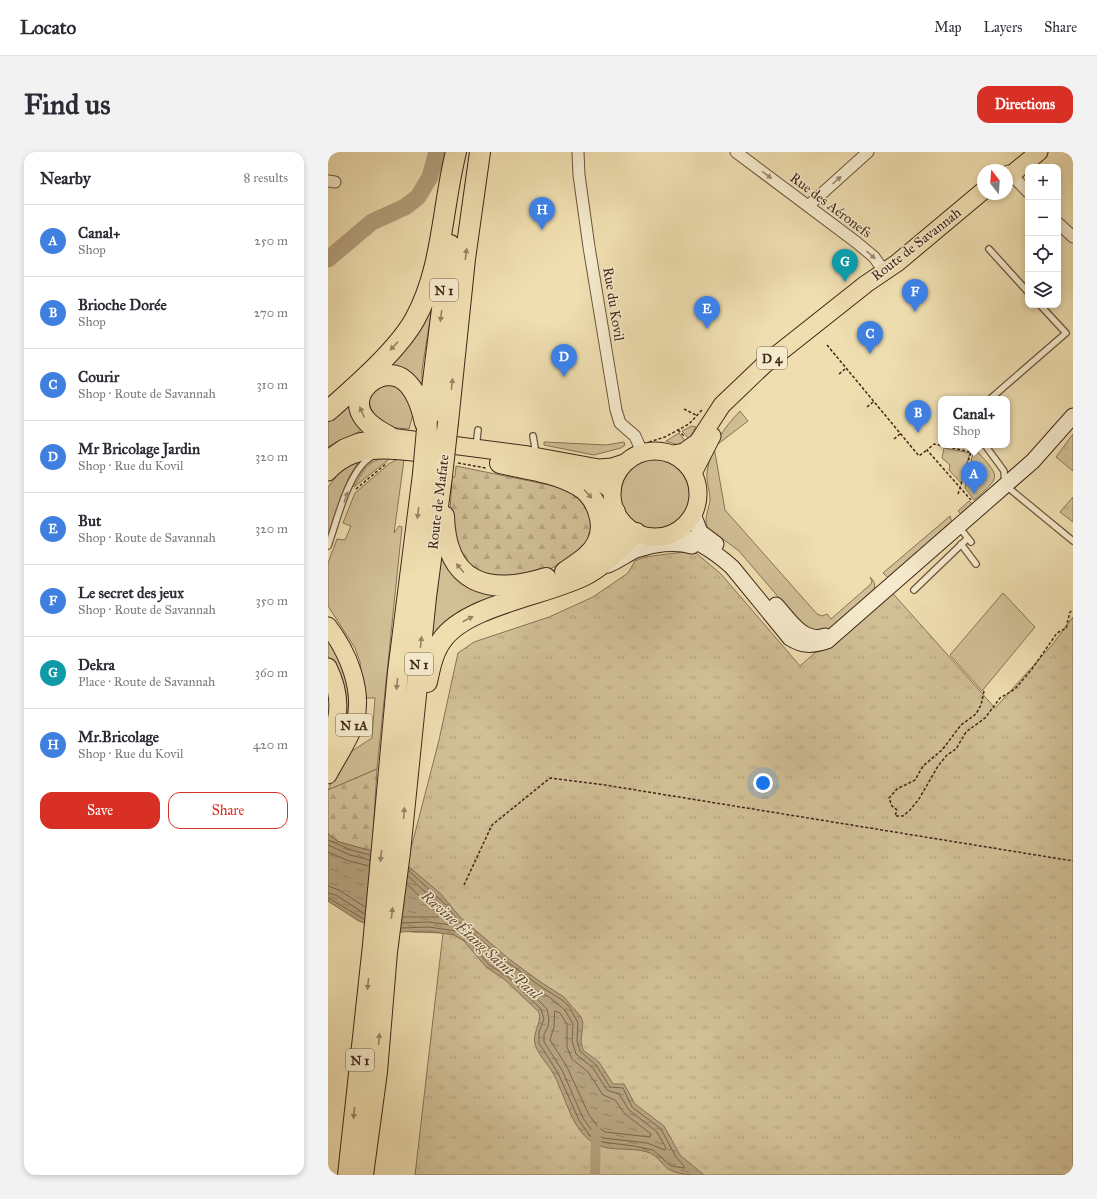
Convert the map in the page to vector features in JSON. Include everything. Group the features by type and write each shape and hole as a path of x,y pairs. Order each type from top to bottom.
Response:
{"highway":[{"path":"328,412 371,372 403,337 415,320 424,300 438,250 456,152"},
{"name":"Route de Mafate","path":"380,949 400,852 426,597 433,475 427,428 462,152"},
{"name":"Route de Mafate","path":"380,949 385,818 398,672 433,475 448,422 465,259 480,152"},
{"path":"391,449 364,418 358,405 359,396 364,388 377,378 392,375 406,382 420,404 427,428"},
{"path":"494,465 553,476 576,484 591,496 600,518 601,529 597,543 589,554 565,572"},
{"path":"433,475 444,520 448,547 458,567 474,581 491,586 528,584 565,572 589,562 613,540 616,529 615,512"},
{"path":"407,780 431,663 443,638 453,627 475,615 586,575 615,553 636,533"},
{"name":"N 1","path":"348,1175 380,949"},
{"name":"N 1","path":"363,1175 377,1072 380,949"}],"main road":[{"path":"1013,169 1029,152"},
{"path":"1013,170 1039,152"},
{"name":"Route de Savannah","path":"673,454 684,452 698,442 722,405 765,364 884,271 897,263 977,196"},
{"name":"Route de Savannah","path":"693,473 702,454 722,420 753,383 981,200"},
{"path":"328,459 344,448 359,442 391,449 494,465 585,475 595,478 612,490"},
{"path":"328,472 342,459 369,449 476,449 537,457 600,468 612,468 624,463 647,447 673,454 684,462 693,473 696,481 698,498 693,514 684,526 672,533 650,537 636,533 624,524 615,512 612,490 615,476 624,463"},
{"name":"N 1A","path":"328,626 346,654 357,697 357,714 354,725 328,775"},
{"name":"N 1A","path":"328,667 333,678 338,707 338,719 328,752"}],"street":[{"name":"Rue du Kovil","path":"578,152 579,175 589,247 616,410 620,423 647,447"},
{"name":"Rue des Aéronefs","path":"736,152 869,253 884,271"},
{"path":"808,206 868,152"},
{"path":"1013,178 1025,189"},
{"path":"1061,226 1073,237"},
{"path":"672,533 684,536 711,551 732,567 790,638 800,644 814,645 827,642 839,631 966,535 1006,485 1038,456 1073,416"},
{"path":"693,514 700,532 738,560 798,630 809,636 822,637 839,631"},
{"path":"586,575 636,550 653,546 684,544 711,551"}],"lane":[{"path":"989,249 1025,289"},
{"path":"993,396 1066,333 1043,308"},
{"path":"476,449 478,430"},
{"path":"533,436 537,457"},
{"path":"987,448 1004,471 1006,485 1073,541"},
{"path":"328,546 353,476 362,462 391,449"},
{"path":"914,590 961,544 966,535"},
{"path":"961,544 976,564"}],"path":[{"path":"827,345 919,456 934,444 938,444"},
{"path":"839,374 846,368"},
{"path":"867,407 873,401"},
{"path":"647,447 689,424 696,415 684,409"},
{"path":"894,439 900,434"},
{"path":"956,448 971,452"},
{"path":"958,494 971,452 976,448 981,453"},
{"path":"345,498 391,449"},
{"path":"927,450 973,503"},
{"path":"457,463 494,465"},
{"path":"984,691 981,705 976,714 961,725 942,750 923,766 915,780 897,789 889,798 892,806 897,810 895,816 903,816 910,810 919,799 938,766 947,755 956,748 966,732 984,718 1000,698 1014,689 1032,669 1057,633 1066,628 1070,612 1073,610"},
{"path":"464,885 492,825 550,778 605,785 1073,861"}],"green space":[{"path":"434,295 422,370 422,383 419,392 381,371"},
{"path":"392,382 406,394 413,414 409,429 385,427 372,421 367,401 375,387"},
{"path":"355,389 364,427 356,433 328,447 328,420"},
{"path":"740,411 748,421 714,447 728,424"},
{"path":"692,426 696,427 689,439 682,431"},
{"path":"679,433 686,442 678,445 666,441"},
{"path":"1073,434 1073,471 1056,457"},
{"path":"544,442 606,445 624,442 625,445 621,448 594,455 544,445"},
{"path":"714,448 725,510 817,614 822,616 827,614 831,619 871,584 872,581 870,577 873,580 875,585 873,591 826,632 810,634 739,551 707,527 706,517 710,500 707,472"},
{"path":"944,448 970,453 961,483 949,470 950,465 942,458"},
{"path":"977,451 994,472 995,477 989,486 974,500 965,488 973,453"},
{"path":"647,455 663,455 676,461 687,472 693,485 691,508 676,525 663,531 647,531 634,525 619,508 617,501 617,485 623,472 640,457"},
{"path":"392,457 354,487 361,475 372,462"},
{"path":"355,459 358,463 349,477 328,535 328,487 336,477 333,474"},
{"path":"398,459 404,460 394,533 399,526 402,527 377,769 328,790 343,757 372,738 375,698 363,698 360,662 355,648 328,606 328,563 337,539 345,540 351,526 343,523 355,493 390,463"},
{"path":"456,466 574,490 585,503 596,528 580,554 552,568 522,578 501,581 465,564 449,530 452,477 455,477"},
{"path":"1073,497 1073,522 1060,512"},
{"path":"969,501 972,504 961,514 958,511"},
{"path":"950,516 952,523 888,578 883,573"},
{"path":"442,550 518,591 475,603 448,620 431,639"},
{"path":"684,552 696,553 721,574 800,666 888,588 995,708 1052,645 1073,617 1073,1175 415,1175 443,933 413,932 359,921 328,901 328,834 339,842 407,864 439,740 458,653 474,642 549,617 593,597 628,573 635,561 644,557"},
{"path":"1003,593 1035,627 982,691 950,655"},
{"path":"332,641 354,693 342,741 332,662 328,656 328,645"},
{"path":"377,769 372,851 339,842 328,834 328,790"}],"water":[{"name":"Ravine Étang Saint-Paul","path":"328,834 339,842 372,851 407,865 441,894 460,917 509,959 564,997 581,1017 583,1023 581,1041 583,1050 599,1062 613,1084 624,1084 635,1104 664,1126 680,1155 704,1175 676,1172 668,1169 650,1153 608,1148 596,1144 588,1139 575,1123 554,1075 536,1048 534,1040 540,1016 539,1012 504,979 486,967 464,941 454,935 428,931 399,932 377,928 359,921 328,901"}],"waterway":[{"path":"328,259 372,222 405,207 418,197 430,177 437,152"},
{"path":"595,1175 596,1131"}],"place":[{"name":"Mr.Bricolage","path":"542,230"},
{"name":"Dekra","path":"845,282"},
{"name":"Le secret des jeux","path":"915,312"},
{"name":"But","path":"707,329"},
{"name":"Courir","path":"870,354"},
{"name":"Mr Bricolage Jardin","path":"564,377"},
{"name":"Brioche Dorée","path":"918,433"},
{"name":"Canal+","path":"974,494"}]}
